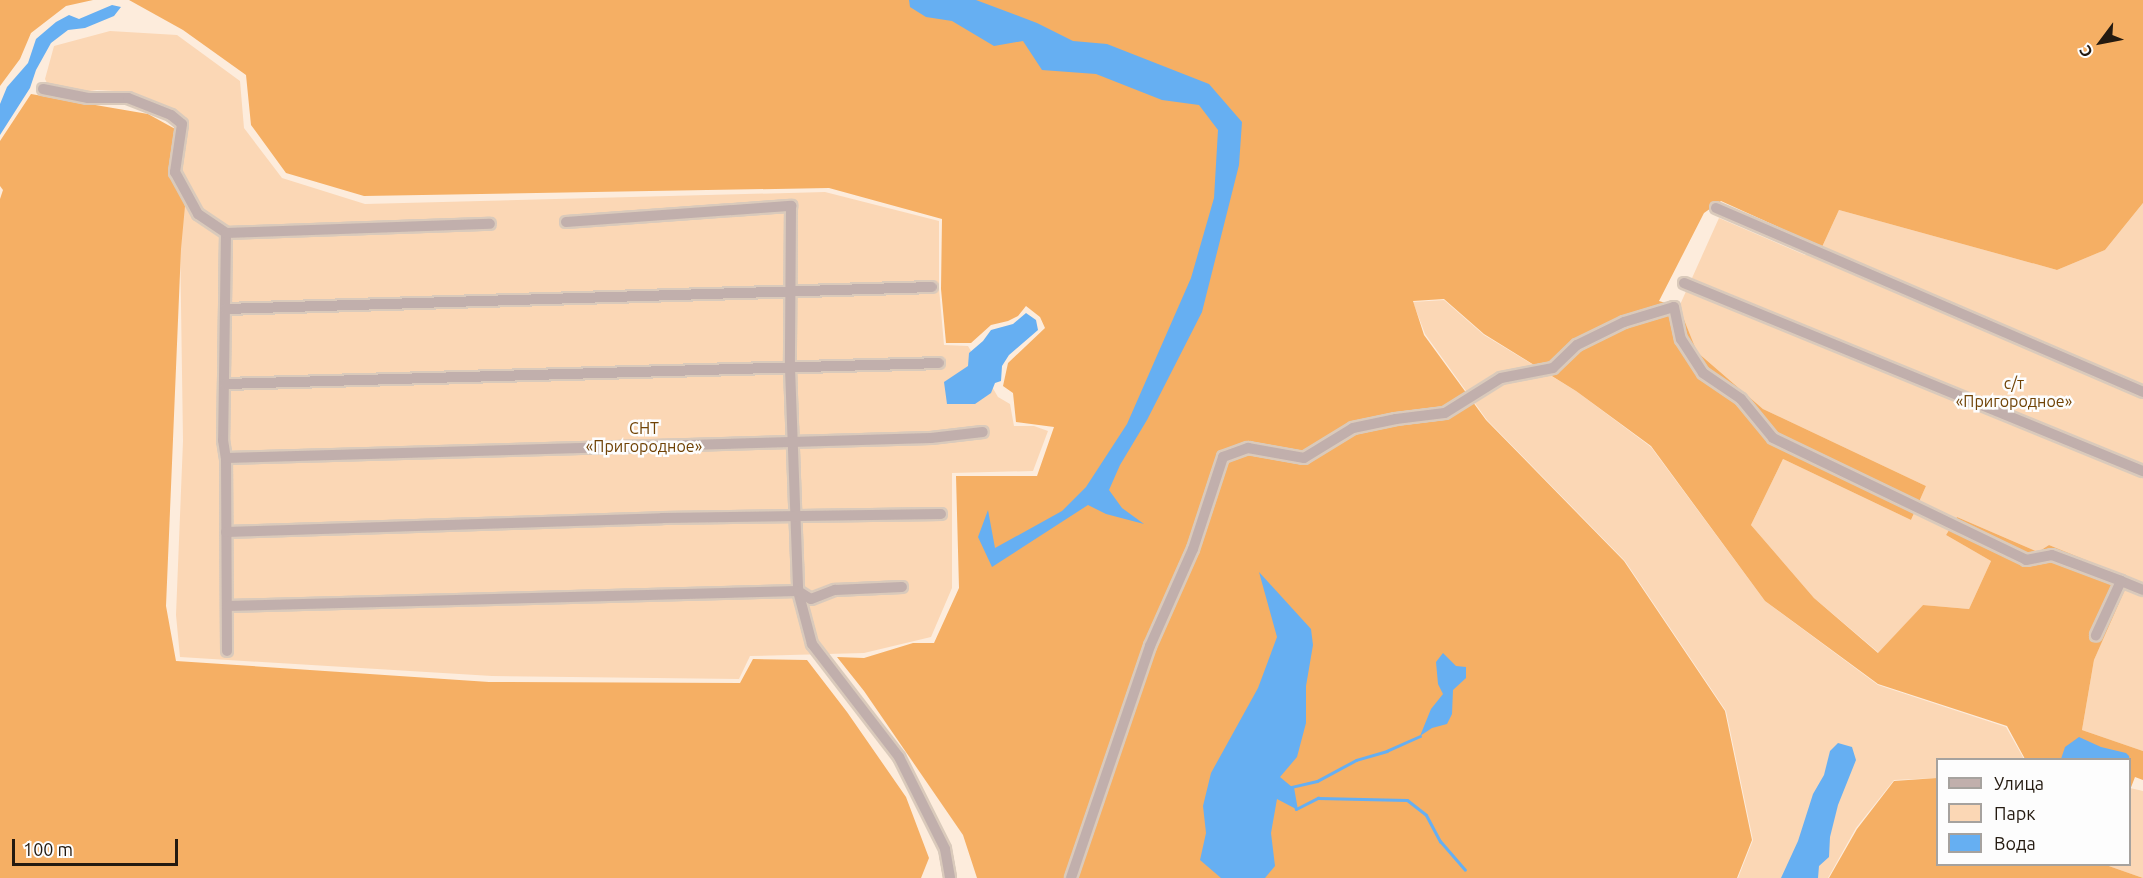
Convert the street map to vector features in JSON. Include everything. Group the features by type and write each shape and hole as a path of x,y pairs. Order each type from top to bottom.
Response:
{"street":[{"path":"43,89 88,98 128,98 171,115 182,124 175,172 198,214 226,233 490,224"},
{"path":"566,222 791,206 790,368 798,591 812,644 899,757 945,849 950,878"},
{"path":"1716,208 2143,392"},
{"path":"226,233 223,440 226,458 227,651"},
{"path":"1684,283 2143,471"},
{"path":"225,309 932,287"},
{"path":"1071,878 1150,646 1193,549 1223,457 1248,448 1304,458 1353,428 1396,419 1445,413 1501,378 1553,368 1578,345 1624,322 1674,307 1681,339 1703,373 1741,399 1773,438 2026,560 2052,555 2143,590"},
{"path":"225,384 939,363"},
{"path":"226,458 794,443 931,438 983,432"},
{"path":"226,532 941,514"},
{"path":"2096,635 2121,581"},
{"path":"227,606 798,591 811,598 835,590 902,587"}],"green space":[{"name":"СНТ «Пригородное»","path":"110,31 177,35 240,81 244,128 282,178 365,204 825,192 939,221 939,288 944,345 968,346 998,397 1010,404 1014,426 1034,426 1048,431 1033,471 952,473 952,588 931,637 864,653 750,656 739,679 492,676 180,657 176,615 183,441 179,169 185,120 132,92 97,90 76,93 49,87 45,79 54,46"},
{"name":"с/т «Пригородное»","path":"2143,203 2143,751 2082,730 2094,660 2129,578 2049,545 2038,552 1957,517 1946,535 1991,561 1969,609 1923,605 1879,653 1814,598 1751,525 1783,459 1911,520 1926,486 1763,409 1697,352 1679,307 1719,218 1805,255 1822,247 1839,210 2057,270 2105,250"},
{"path":"1444,300 1484,335 1576,391 1651,447 1765,601 1878,685 2006,727 2023,758 1936,758 1936,778 1894,780 1856,828 1828,878 1738,878 1753,840 1726,711 1625,561 1487,420 1425,334 1413,302"},
{"path":"2131,788 2143,791 2143,878 2109,866 2131,866"}],"shaded area":[{"path":"0,0 93,0 66,6 31,33 20,59 0,86"},
{"path":"129,0 2143,0 2143,203 2105,250 2057,270 1839,210 1822,247 1721,201 1704,213 1659,301 1679,307 1697,352 1763,409 1926,486 1911,520 1783,459 1751,525 1814,598 1878,653 1923,605 1969,609 1991,561 1946,535 1957,517 2038,552 2049,545 2130,578 2094,660 2082,730 2143,751 2143,780 2135,777 2131,787 2131,758 2024,758 2007,726 1878,684 1765,601 1651,446 1576,391 1484,334 1444,299 1413,301 1424,335 1486,420 1624,561 1725,711 1752,840 1737,878 977,878 963,835 864,691 837,657 864,658 913,643 934,643 959,588 956,476 1037,476 1054,427 1016,422 1013,393 1003,386 1008,363 1045,328 1040,317 1026,306 1018,316 991,325 971,343 946,343 941,289 942,219 829,188 364,196 286,173 251,125 246,75 183,30"},
{"path":"31,94 148,114 177,130 171,167 185,206 181,249 166,606 176,661 489,682 740,683 753,659 807,660 847,712 906,797 929,858 921,878 0,878 0,199 3,190 0,186 0,141"},
{"path":"1936,778 1936,866 2109,866 2143,878 1829,878 1857,829 1894,781"}],"water":[{"path":"909,0 976,0 1037,23 1073,41 1107,44 1209,84 1242,122 1239,165 1202,312 1147,420 1120,465 1109,490 1122,508 1144,524 1106,514 1088,505 992,567 978,537 988,510 995,548 1062,511 1086,487 1127,424 1191,278 1214,198 1218,130 1199,105 1162,100 1096,74 1042,70 1023,41 994,46 952,21 926,17 910,7"},
{"path":"112,5 121,7 114,16 85,28 68,30 51,43 36,70 30,88 0,135 0,104 7,87 28,63 36,39 56,22 69,15 79,19"},
{"path":"1026,313 1036,320 1038,330 1009,355 1002,366 1001,381 995,383 991,393 975,404 947,404 944,382 968,366 969,353 983,341 991,330 1013,324"},
{"path":"1259,572 1311,629 1313,645 1306,686 1306,723 1297,757 1280,777 1292,787 1296,809 1277,799 1271,833 1275,866 1265,878 1221,878 1200,860 1206,833 1203,806 1211,773 1258,688 1277,637"},
{"path":"1443,653 1456,666 1466,667 1466,678 1453,690 1452,714 1447,724 1432,728 1420,736 1431,709 1443,694 1438,684 1436,662"},
{"path":"2079,737 2101,747 2126,753 2130,758 2061,758 2065,747"},
{"path":"1838,743 1852,747 1856,760 1838,805 1830,837 1829,857 1819,866 1818,878 1781,878 1798,841 1813,794 1824,775 1830,751"}],"waterway":[{"path":"1420,736 1387,751 1356,760 1317,781 1292,787 1296,809 1318,798 1407,800 1426,815 1440,841 1465,870"}]}
